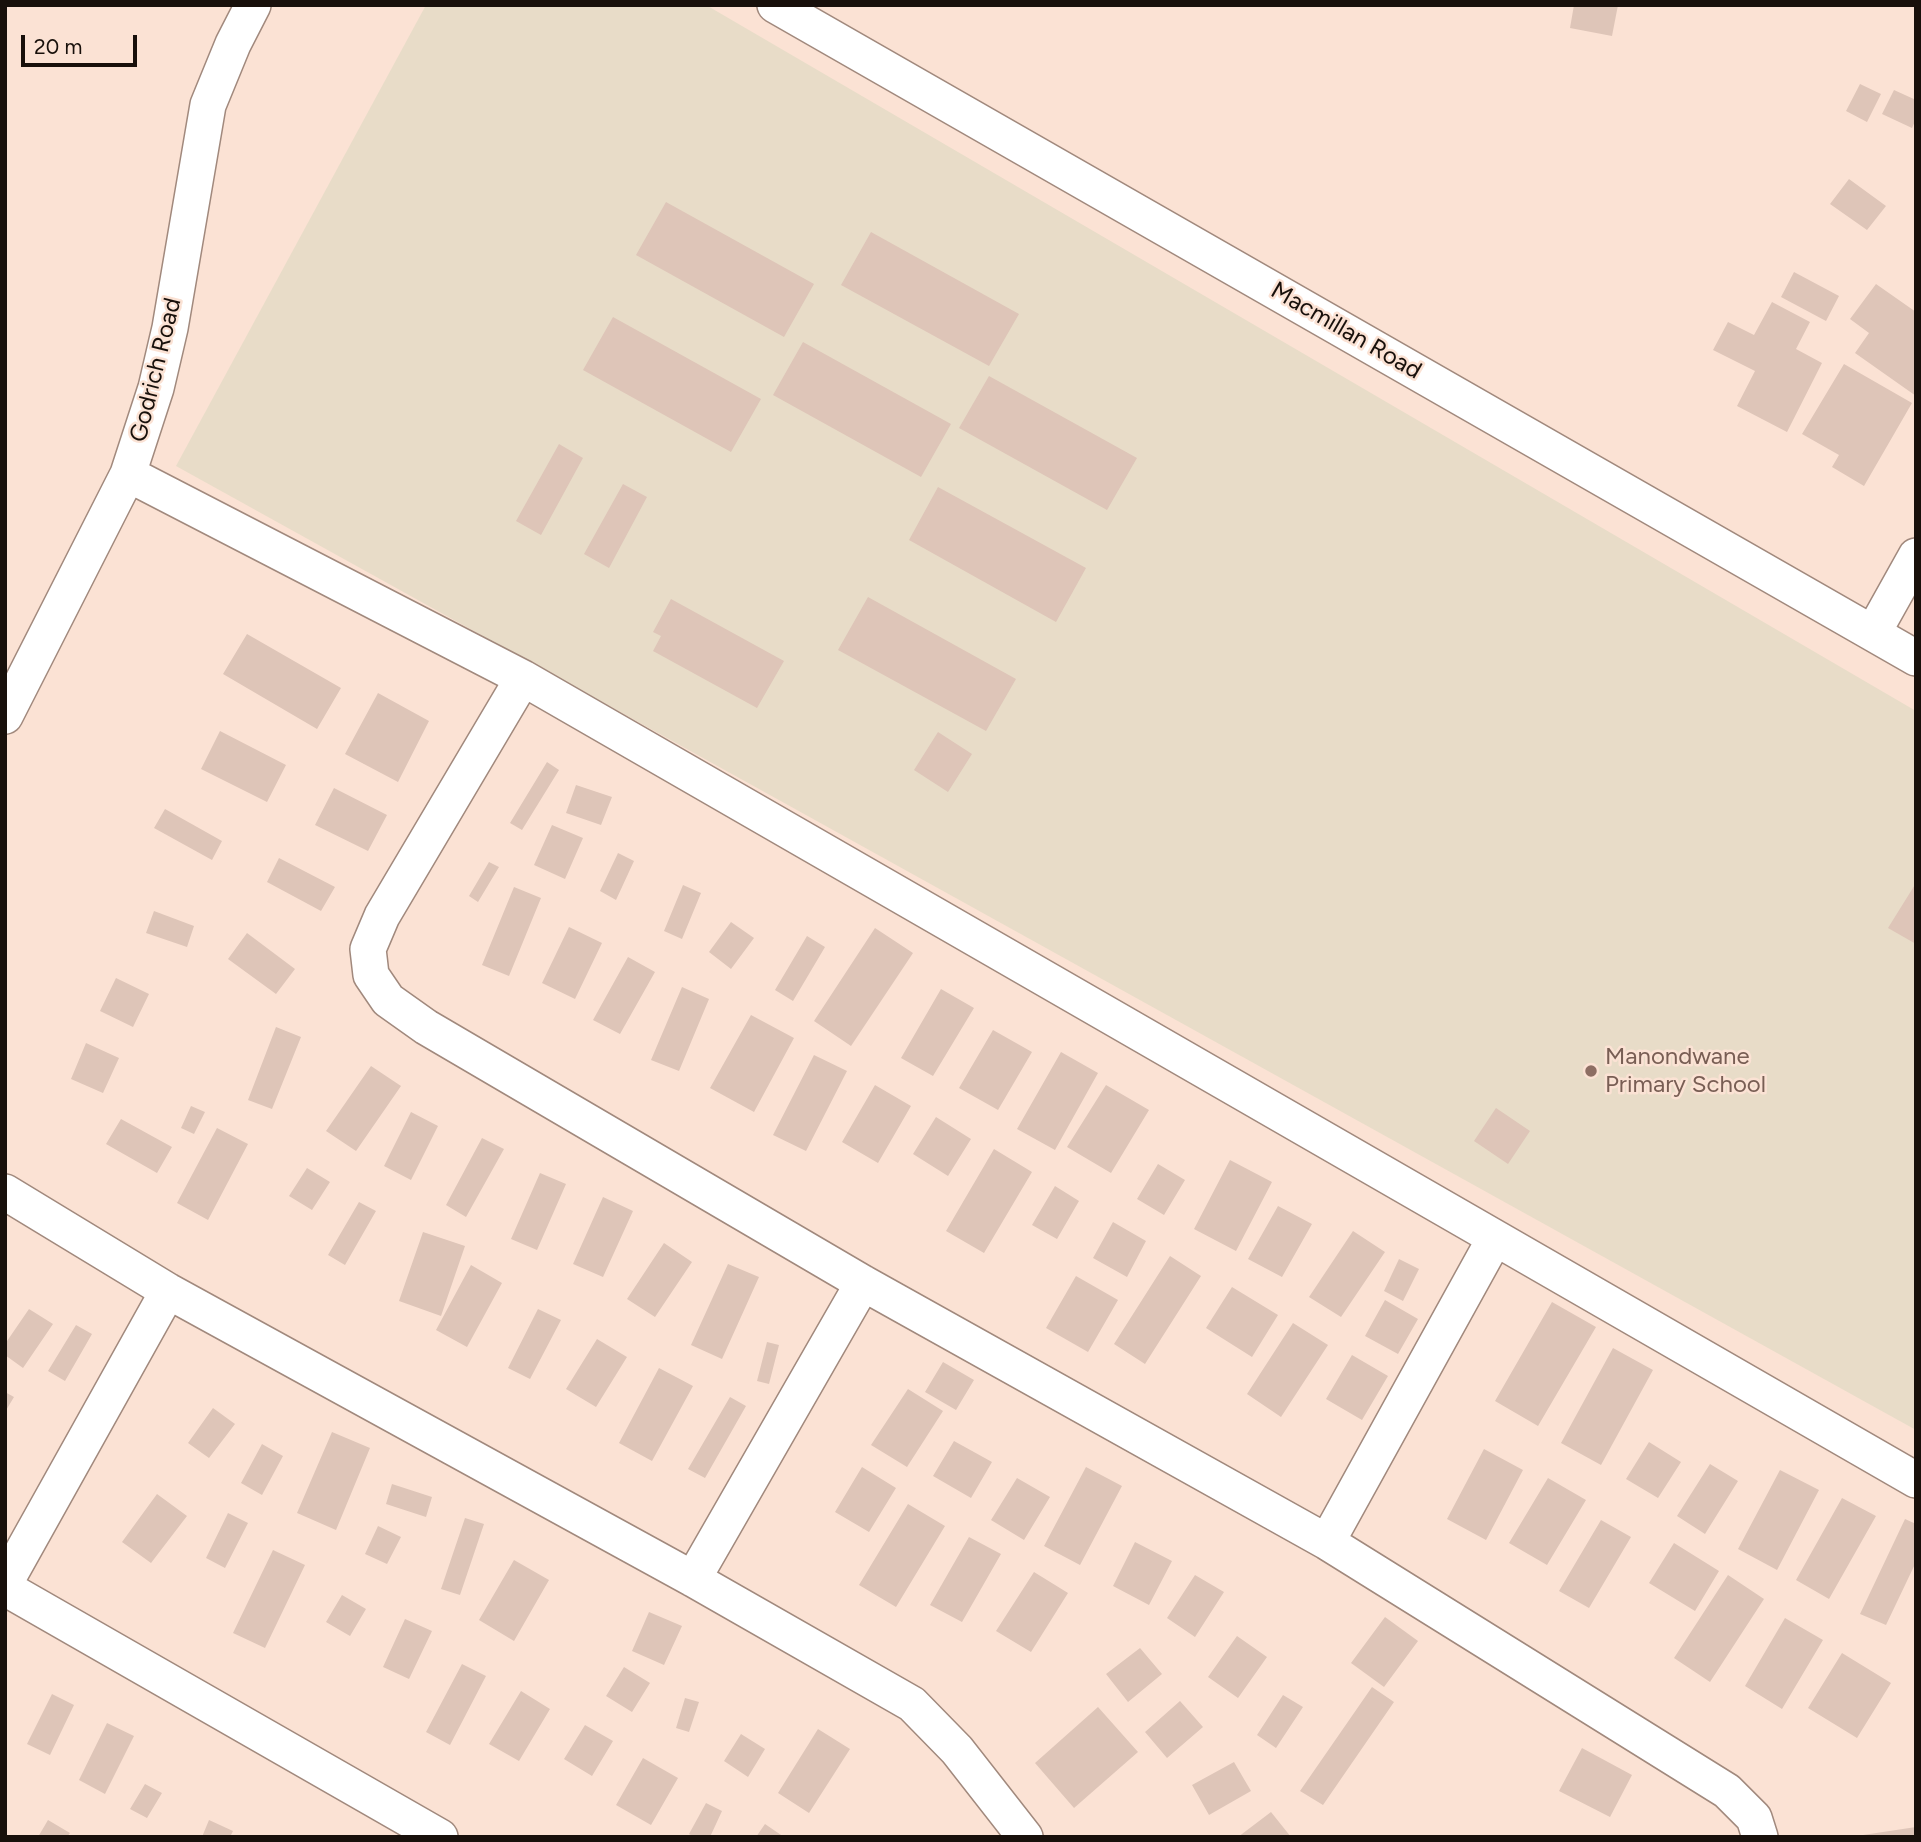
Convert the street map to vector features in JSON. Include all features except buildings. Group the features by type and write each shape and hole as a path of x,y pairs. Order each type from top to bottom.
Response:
{"street":[{"name":"Godrich Road","path":"5,716 128,474 156,388 170,328 208,105 233,44 253,5"},
{"name":"Macmillan Road","path":"775,5 1916,658"},
{"path":"128,474 523,678 1916,1480"},
{"path":"1873,633 1916,556"},
{"path":"523,678 382,916 368,949 371,975 388,1000 426,1027 863,1283 1327,1542 1727,1791 1754,1818 1760,1837"},
{"path":"5,1192 168,1292 693,1579 912,1704 957,1750 1025,1837"},
{"path":"1327,1542 1495,1238"},
{"path":"693,1579 863,1283"},
{"path":"168,1292 5,1585 440,1837"}],"shaded area":[{"name":"Manondwane Primary School","path":"426,5 706,5 1916,711 1916,1430 176,466"}],"place":[{"name":"Manondwane Primary School","path":"1591,1071"}]}
